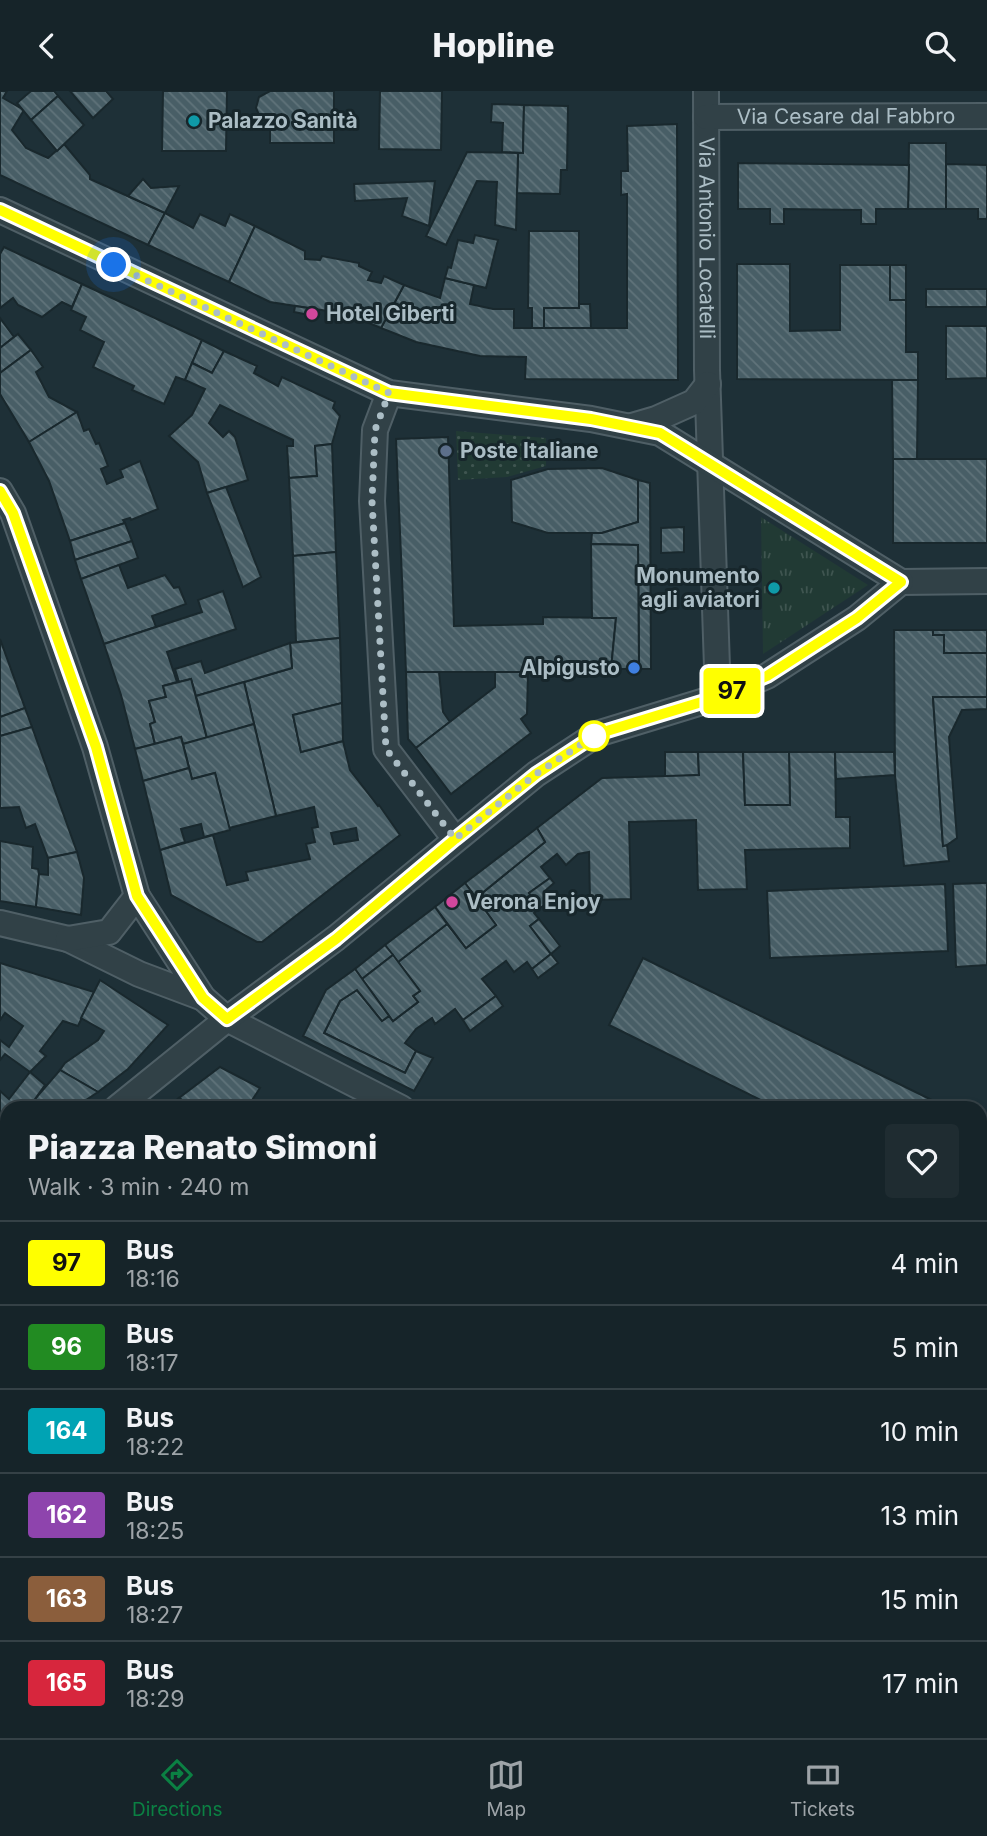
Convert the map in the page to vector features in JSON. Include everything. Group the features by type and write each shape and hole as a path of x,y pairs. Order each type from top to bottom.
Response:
{"street":[{"name":"Via Antonio Locatelli","path":"706,91 708,384 718,697"},
{"name":"Via Cesare dal Fabbro","path":"706,117 987,116"},
{"path":"0,210 389,393 591,419 660,433 901,582 987,581"},
{"path":"629,427 656,419 694,402 708,384"},
{"path":"389,393 375,430 372,501 386,749 455,839"},
{"path":"0,491 13,513 96,747 137,896 203,998 227,1019 387,1101"},
{"path":"126,1101 227,1019 336,939 536,774 597,734 718,697 767,676 857,618 901,582"},
{"path":"68,939 109,932 137,896"},
{"path":"0,923 68,939 139,974 203,998"}],"green space":[{"path":"456,431 546,438 546,466 507,477 458,480"},
{"path":"761,517 868,585 763,654"}],"building":[{"path":"0,91 7,91 3,98 24,110 12,130 26,148 48,158 64,144 90,175 90,179 165,213 148,245 0,175"},
{"path":"31,91 54,91 58,96 31,120 17,103"},
{"path":"70,91 106,91 113,99 93,118"},
{"name":"Palazzo Sanità","path":"163,91 227,91 226,151 162,151"},
{"name":"Palazzo Sanità","path":"270,91 334,91 334,143 270,143 270,121 260,117 256,108 259,97"},
{"name":"Palazzo Sanità","path":"380,91 442,91 441,150 379,149"},
{"path":"58,96 84,125 57,151 31,120"},
{"path":"492,104 524,105 523,153 502,152 503,123 491,122"},
{"path":"524,105 568,106 567,170 561,170 560,194 517,193 518,153 523,153"},
{"path":"677,124 678,380 525,379 526,357 480,356 416,342 381,328 404,285 440,298 445,278 474,285 470,304 493,309 514,309 514,328 627,328 627,194 621,195 621,171 628,171 627,126"},
{"path":"909,143 946,143 946,209 908,209"},
{"path":"467,152 518,153 516,230 495,225 497,182 477,181 446,245 426,236"},
{"path":"738,163 909,165 908,209 876,209 876,224 861,224 861,210 784,209 784,224 770,224 770,209 738,209"},
{"path":"946,164 987,165 987,219 978,219 978,209 946,209"},
{"path":"143,179 151,188 179,186 165,213 128,196"},
{"path":"435,181 429,226 402,216 407,198 355,201 354,184"},
{"path":"165,213 193,228 200,214 225,226 230,214 255,226 229,282 148,245"},
{"path":"255,226 305,251 305,259 320,260 322,256 359,263 359,266 372,272 368,280 381,283 384,276 404,285 381,328 347,314 270,302 229,282"},
{"path":"529,231 579,231 579,308 544,308 544,328 532,328 532,308 528,308"},
{"path":"475,235 498,240 486,288 445,278 448,267 451,268 458,240 473,243"},
{"path":"4,247 82,284 72,307 62,302 42,317 18,305 13,298 0,308 0,254"},
{"path":"737,264 790,264 790,331 840,330 840,265 890,265 890,300 906,300 906,352 918,352 918,380 737,379"},
{"path":"890,265 906,265 906,300 890,300"},
{"path":"82,284 202,340 185,380 176,377 164,404 132,390 134,386 93,367 104,342 80,330 86,317 71,310"},
{"path":"926,289 987,289 987,307 926,307"},
{"path":"579,304 590,304 591,328 544,328 544,308 579,308"},
{"path":"295,306 315,309 314,316 294,312"},
{"path":"0,318 14,337 0,348"},
{"path":"946,326 987,326 987,378 946,379"},
{"path":"18,334 31,350 0,373 0,348"},
{"path":"202,340 224,351 212,373 192,363"},
{"path":"31,350 43,367 36,372 49,397 77,412 29,442 0,394 0,373"},
{"path":"224,351 257,366 254,373 278,386 282,377 335,402 333,408 340,416 332,444 315,446 317,476 289,478 287,446 293,446 293,440 220,405 209,423 223,437 229,431 235,437 248,480 207,493 198,462 169,436 192,415 205,389 185,380 192,363 212,373"},
{"path":"892,380 918,380 917,459 893,459"},
{"path":"77,412 84,431 89,429 96,444 99,443 108,466 101,469 107,484 123,477 120,470 140,461 158,509 70,541 49,481 29,442"},
{"path":"448,437 454,626 543,624 543,617 616,618 611,669 406,672 396,439"},
{"path":"332,444 336,552 293,556 289,478 317,476 315,446"},
{"path":"893,459 987,459 987,543 893,543"},
{"path":"602,468 638,480 638,522 602,533 548,533 512,522 511,480 548,469"},
{"path":"638,480 650,483 651,669 639,669 638,545 591,544 592,533 602,533 638,522"},
{"path":"226,487 261,577 243,587 207,493"},
{"path":"125,523 132,541 75,560 70,541"},
{"path":"684,527 684,552 661,553 661,528"},
{"path":"132,541 138,558 81,579 75,560"},
{"path":"591,544 638,545 639,669 611,669 616,618 592,618"},
{"path":"336,552 340,638 296,642 293,556"},
{"path":"119,565 128,588 165,575 174,588 179,587 186,604 152,616 156,627 104,644 81,579"},
{"path":"223,591 236,629 167,652 177,682 163,686 166,697 149,701 155,722 150,724 155,744 135,749 104,644 202,612 198,600"},
{"path":"894,630 933,630 933,635 944,635 944,653 987,653 987,697 933,697 943,846 947,845 949,861 904,866 895,775"},
{"path":"933,630 987,630 987,653 944,653 944,635 933,635"},
{"path":"340,638 342,703 293,715 301,752 343,741 350,770 400,835 262,942 257,942 171,895 160,850 213,835 227,885 248,880 246,872 310,859 306,844 315,842 312,828 318,827 314,807 276,816 244,682 292,668 290,643","holes":["356,828 358,840 334,844 331,833"]},
{"path":"0,639 25,708 0,717"},
{"path":"290,643 292,668 196,696 191,679 179,682 175,669 201,661 205,673"},
{"path":"406,672 439,672 443,712 450,722 416,748 408,739"},
{"path":"495,672 528,672 527,714 521,719 531,733 451,794 416,748 495,687"},
{"path":"191,679 207,738 183,744 181,737 155,744 150,724 155,722 149,701 166,697 163,686"},
{"path":"244,682 254,724 207,738 196,696"},
{"path":"933,697 987,697 987,709 962,710 949,737 957,838 943,846"},
{"path":"342,703 343,741 301,752 293,715"},
{"path":"25,708 32,727 0,736 0,717"},
{"path":"254,724 276,816 229,828 215,773 192,779 183,744"},
{"path":"32,727 77,852 48,858 35,824 26,828 19,807 0,808 0,736"},
{"path":"181,737 189,768 143,781 135,749"},
{"path":"665,752 698,752 699,775 665,777"},
{"path":"698,752 743,752 745,805 790,805 789,752 835,752 836,817 850,817 850,848 745,850 747,889 698,890 696,820 629,822 631,899 590,900 589,852 578,854 566,865 557,854 541,867 550,878 529,893 540,908 534,913 539,919 530,926 551,954 532,969 527,962 514,972 506,961 482,979 496,996 463,1020 455,1009 435,1024 432,1018 416,1029 405,1043 416,1051 405,1073 324,1033 340,1001 357,990 382,1021 389,1016 393,1021 418,1002 413,996 420,991 398,962 447,924 466,948 496,925 476,898 545,842 537,828 602,778 699,775"},
{"path":"743,752 789,752 790,805 745,805"},
{"path":"835,752 894,752 895,775 836,779"},
{"path":"189,768 192,779 215,773 230,830 204,837 201,824 181,829 185,842 160,850 143,781"},
{"path":"537,828 545,842 476,898 465,883"},
{"path":"0,841 33,847 32,868 38,869 39,874 36,907 0,901"},
{"path":"77,852 84,878 81,915 36,907 39,874 48,875 48,858"},
{"path":"550,878 554,883 545,891 548,895 546,904 540,908 529,893"},
{"path":"465,883 496,925 466,948 435,907"},
{"path":"987,883 987,965 956,967 953,884"},
{"path":"945,884 948,951 770,958 767,891"},
{"path":"435,907 447,924 398,962 385,945"},
{"path":"539,919 560,946 551,954 530,926"},
{"path":"385,945 393,955 362,979 355,969"},
{"path":"551,954 558,963 538,978 532,969"},
{"path":"393,955 420,991 413,996 418,1002 393,1021 362,979"},
{"path":"643,958 934,1101 763,1101 609,1025"},
{"path":"0,963 94,992 78,1026 63,1021 40,1051 46,1056 30,1072 5,1054 0,1060 0,1040 9,1047 23,1026 5,1013 0,1020"},
{"path":"355,969 389,1016 382,1021 357,990 340,1001 324,1033 405,1073 416,1051 433,1058 414,1091 303,1036 326,990"},
{"path":"100,980 168,1025 128,1069 98,1092 60,1070 65,1063 98,1040 104,1031 81,1018"},
{"path":"496,996 503,1006 470,1031 463,1020"},
{"path":"220,1067 260,1088 252,1101 184,1101 179,1098"},
{"path":"60,1070 98,1092 84,1101 35,1099"},
{"path":"30,1072 45,1085 35,1099 37,1101 0,1101 0,1091 9,1099"}],"bus line":[{"name":"97","path":"0,210 389,393 591,419 660,433 901,582 857,618 767,676 718,697 597,734 536,774 336,939 227,1019 203,998 137,896 96,747 13,513 0,491"}],"place":[{"name":"Palazzo Sanità","path":"194,121"},
{"name":"Hotel Giberti","path":"312,314"},
{"name":"Poste Italiane","path":"446,451"},
{"name":"Monumento agli aviatori","path":"774,588"},
{"name":"Alpigusto","path":"634,668"},
{"name":"Verona Enjoy","path":"452,902"}],"route":[{"path":"114,265 389,393 375,430 372,501 386,749 455,839 536,774 597,734 594,736"}]}
